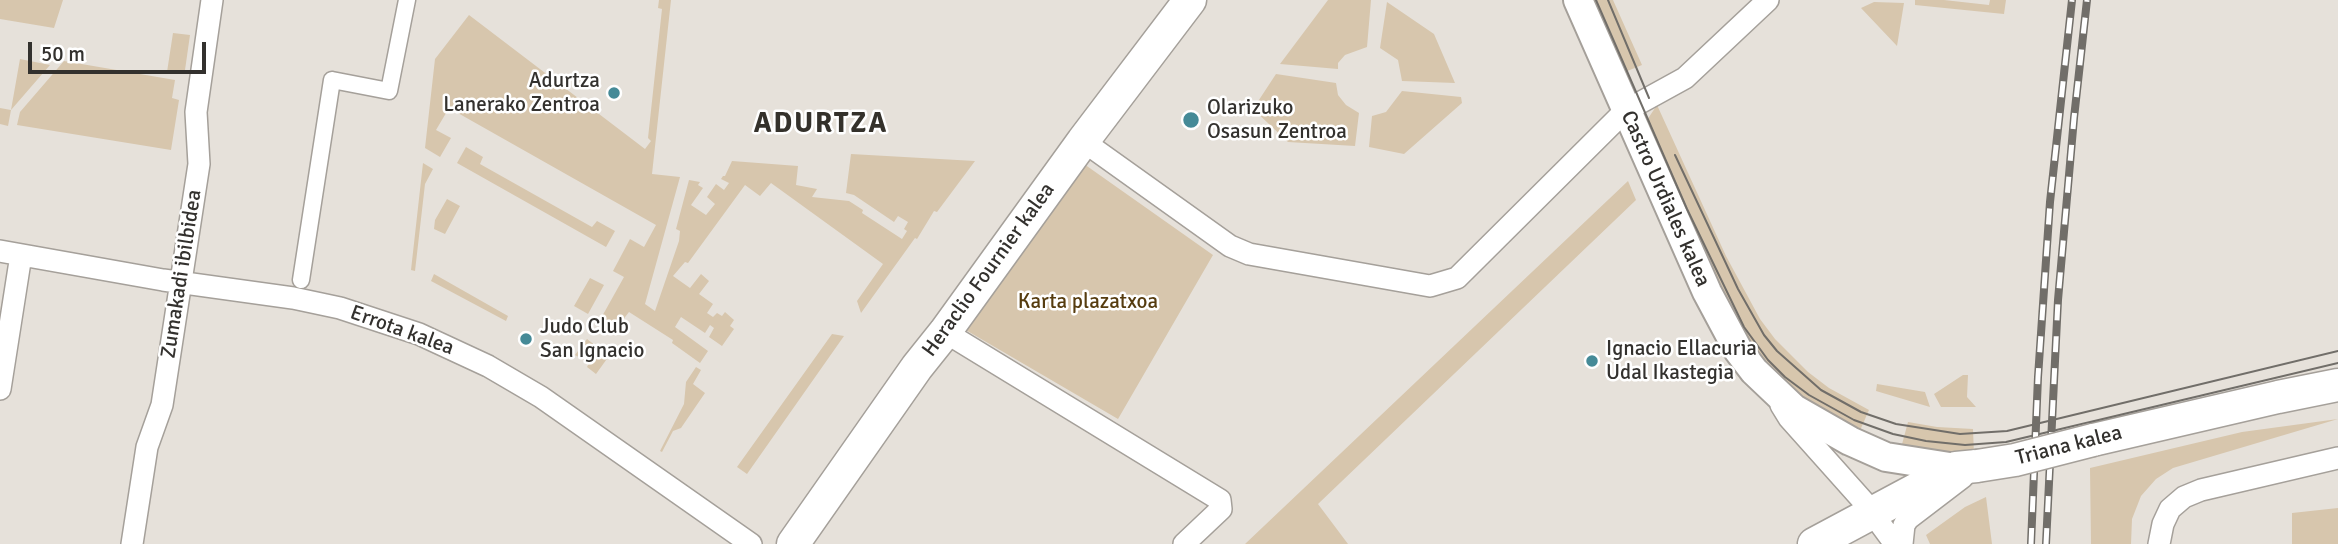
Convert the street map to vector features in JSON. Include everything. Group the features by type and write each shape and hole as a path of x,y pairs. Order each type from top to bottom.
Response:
{"main road":[{"name":"Heraclio Fournier kalea","path":"793,544 917,367 1190,0"},
{"name":"Triana kalea","path":"1814,544 1967,467 2015,460 2338,385"}],"street":[{"name":"Zumakadi ibilbidea","path":"132,544 147,447 162,405 199,164 196,112 212,0"},
{"path":"301,280 332,80 389,90 407,0"},
{"path":"1183,0 1190,0"},
{"name":"Castro Urdiales kalea","path":"1577,0 1625,111 1723,324 1738,350 1770,388 1789,418 1864,502 1895,544"},
{"path":"1083,141 1230,246 1249,254 1430,286 1457,278 1625,111 1685,78 1768,0"},
{"name":"Errota kalea","path":"0,251 293,298 386,322 444,344 541,397 751,544"},
{"path":"0,389 21,255"},
{"path":"945,332 1220,500 1221,509 1184,544"},
{"name":"Castro Urdiales kalea","path":"1770,388 1794,409 1868,450 1911,462 1967,467"},
{"path":"2159,544 2163,524 2170,509 2184,497 2201,490 2338,458"},
{"path":"1902,544 1904,525 1908,519 1967,467"}],"green space":[{"path":"0,0 63,0 54,28 0,19"},
{"path":"659,0 671,0 652,174 680,177 645,304 655,311 679,241 680,231 676,229 689,180 700,182 698,185 703,188 691,205 706,215 715,204 707,197 716,184 724,190 729,183 721,179 732,161 798,166 796,185 817,189 812,197 849,201 863,210 862,213 902,239 908,222 898,216 894,222 854,195 846,193 851,154 975,161 937,212 934,211 917,239 915,238 861,313 857,301 883,264 771,183 760,196 745,185 688,263 685,262 673,276 690,288 701,274 709,281 699,294 713,304 707,313 713,317 717,313 722,316 725,312 734,320 730,326 734,329 722,346 709,337 714,328 710,325 705,333 681,317 675,327 708,351 700,363 672,343 673,340 629,312 615,330 600,320 624,277 613,271 630,239 644,247 656,225 449,108 436,130 451,138 440,157 425,148 435,59 469,15 645,149 651,141 648,138 662,9 658,8"},
{"path":"1328,0 1371,0 1367,47 1345,55 1338,63 1338,69 1280,64"},
{"path":"1588,0 1613,0 1642,65 1620,74"},
{"path":"1915,0 1989,5 1990,0 2006,0 2004,14 1915,5"},
{"path":"1387,2 1434,34 1455,83 1402,81 1398,60 1380,48"},
{"path":"1874,2 1904,3 1897,46 1861,8"},
{"path":"173,33 190,35 185,70 179,74 167,72"},
{"path":"20,59 50,65 11,110"},
{"path":"64,61 175,80 172,98 179,100 171,150 17,125 20,112"},
{"path":"1276,74 1336,83 1338,95 1346,105 1359,113 1355,146 1288,142 1253,109"},
{"path":"1402,91 1461,97 1462,103 1404,154 1369,147 1372,116 1386,112"},
{"path":"1657,105 1726,256 1760,319 1775,339 1808,372 1829,388 1869,410 1858,435 1793,394 1745,342 1646,132 1647,120"},
{"path":"0,108 11,110 8,126 0,124"},
{"path":"466,147 483,157 480,164 592,227 597,221 615,231 606,247 457,163"},
{"path":"423,163 433,169 425,184 415,271 411,270"},
{"name":"Karta plazatxoa","path":"1084,164 1213,255 1118,419 964,329"},
{"path":"1628,181 1636,200 1318,504 1348,544 1245,544"},
{"path":"447,199 460,206 445,234 434,229 435,220"},
{"path":"434,274 508,316 506,321 431,281"},
{"path":"590,278 604,285 588,314 574,306"},
{"path":"832,334 844,336 747,474 737,467"},
{"path":"587,339 609,356 596,374 587,367 589,363 575,355"},
{"path":"696,367 701,370 693,384 705,393 681,428 673,431 662,452 660,451 684,404 686,382"},
{"path":"1963,375 1968,375 1967,397 1976,407 1941,407 1934,394"},
{"path":"1877,384 1925,392 1930,407 1876,391"},
{"path":"2338,419 2173,468 2156,479 2141,496 2132,519 2131,544 2091,544 2090,468 2242,432"},
{"path":"1908,422 1973,429 1974,455 1945,455 1901,448"},
{"path":"1986,497 1992,544 1930,544 1926,535 1965,507"},
{"path":"2338,508 2338,544 2292,544 2292,513"}],"tram line":[{"path":"1596,0 1687,209 1744,327 1768,360 1785,377 1809,395 1854,420 1893,434 1926,441 1965,445 2006,442 2338,363"},
{"path":"1608,0 1649,98"},
{"path":"1675,155 1738,289 1764,335 1777,351 1821,390 1861,412 1896,424 1960,434 2007,431 2338,351"}],"railway":[{"path":"2031,544 2038,377 2050,202 2072,0"},
{"path":"2046,544 2058,300 2087,0"}],"place":[{"name":"Adurtza Lanerako Zentroa","path":"614,93"},
{"name":"Olarizuko Osasun Zentroa","path":"1191,120"},
{"name":"Judo Club San Ignacio","path":"526,339"},
{"name":"Ignacio Ellacuria Udal Ikastegia","path":"1592,361"}],"district":[{"name":"ADURTZA","path":"821,125"}]}
